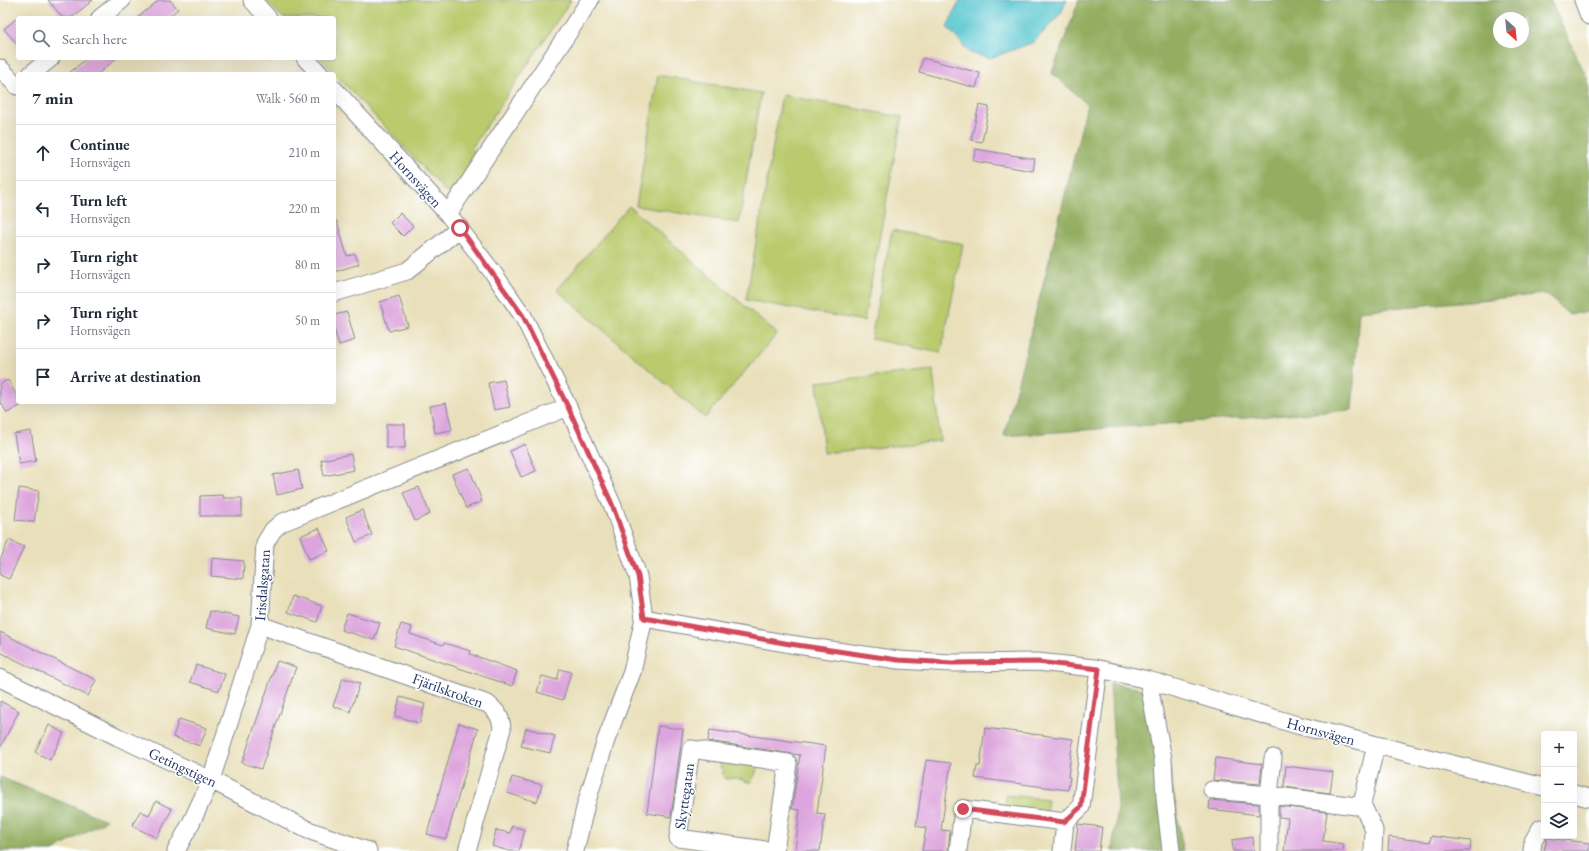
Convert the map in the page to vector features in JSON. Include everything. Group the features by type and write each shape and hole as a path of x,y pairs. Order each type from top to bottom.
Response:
{"street":[{"path":"102,16 122,0"},
{"path":"252,0 266,16"},
{"path":"448,214 590,0"},
{"path":"1583,0 1589,16"},
{"path":"34,72 48,60"},
{"path":"307,60 316,72"},
{"path":"0,68 16,85"},
{"name":"Hornsvägen","path":"336,91 460,228 523,316 568,407 612,504 638,576 644,618 790,644 898,660 952,663 1037,662 1099,669 1148,680 1297,725 1541,786"},
{"path":"336,292 407,271 460,228"},
{"name":"Irisdalsgatan","path":"176,851 192,823 211,780 260,625 265,543 273,530 281,522 568,407"},
{"path":"574,851 586,804 606,740 632,672 644,618"},
{"name":"Fjärilskroken","path":"260,625 488,704 496,711 501,720 502,729 467,851"},
{"path":"1062,851 1064,822 1081,807 1099,669"},
{"name":"Getingstigen","path":"0,678 118,737 211,780 308,830 368,851"},
{"path":"1148,680 1163,759 1165,798 1171,851"},
{"path":"1373,851 1374,830 1362,804 1376,745"},
{"name":"Skyttegatan","path":"691,750 788,763 774,851 678,838 691,750"},
{"path":"1269,851 1269,795 1273,758"},
{"path":"1212,790 1269,795 1356,806 1362,804"},
{"path":"1577,795 1589,798"},
{"path":"958,851 963,809 1064,822"},
{"path":"1532,851 1533,841 1541,828"}],"green space":[{"path":"265,0 571,0 471,149 479,155 449,195 336,75 336,72 333,72 322,60 336,60 336,16 281,16"},
{"path":"1079,0 1550,0 1589,82 1589,312 1568,314 1546,294 1359,311 1352,410 1004,436 1049,261 1087,104 1052,73"},
{"path":"658,75 761,93 739,223 636,206"},
{"path":"782,95 902,117 864,321 746,300"},
{"path":"629,206 777,334 705,418 557,290"},
{"path":"892,230 963,244 941,353 871,339"},
{"path":"933,370 940,441 824,453 817,382"},
{"path":"1110,683 1157,692 1183,851 1112,851 1118,808"},
{"path":"726,760 753,764 758,768 751,783 736,778 725,779 719,763"},
{"path":"0,777 106,820 53,851 0,851"},
{"path":"1006,795 1048,799 1046,814 1005,809"}],"water":[{"path":"960,0 1067,0 1061,13 1034,42 991,58 970,53 947,27"}],"building":[{"path":"48,0 93,0 73,16 61,16"},
{"path":"159,0 170,0 178,9 169,16 139,16"},
{"path":"16,19 16,43 4,29"},
{"path":"923,58 980,73 976,88 919,72"},
{"path":"85,60 115,60 100,72 70,72"},
{"path":"979,105 989,107 982,142 971,140"},
{"path":"976,149 1035,159 1033,171 973,161"},
{"path":"400,213 413,226 403,236 390,223"},
{"path":"336,221 347,256 355,254 359,264 336,271"},
{"path":"399,296 408,326 389,331 380,302"},
{"path":"347,312 355,340 339,345 336,335 336,315"},
{"path":"8,380 16,394 16,404 22,405 7,413 0,401 0,384"},
{"path":"504,380 510,407 494,410 488,383"},
{"path":"446,403 452,430 435,433 430,406"},
{"path":"386,424 405,424 405,448 386,448"},
{"path":"31,431 36,461 19,464 14,434"},
{"path":"525,444 536,471 521,477 510,451"},
{"path":"351,454 354,470 324,476 321,460"},
{"path":"469,468 482,501 466,508 452,474"},
{"path":"298,470 302,489 277,495 273,475"},
{"path":"419,487 430,514 415,521 403,493"},
{"path":"19,488 39,491 34,522 15,520"},
{"path":"223,495 224,498 242,498 242,516 200,516 200,496"},
{"path":"362,510 372,535 356,542 346,517"},
{"path":"319,528 329,551 309,559 300,536"},
{"path":"9,540 24,547 9,579 0,575 0,560"},
{"path":"212,558 244,561 243,579 211,576"},
{"path":"293,596 322,606 317,622 288,612"},
{"path":"210,611 239,617 235,634 206,628"},
{"path":"347,613 380,623 374,640 341,630"},
{"path":"401,624 412,627 410,634 443,645 444,643 471,651 470,654 517,671 512,686 394,646"},
{"path":"0,632 96,680 88,696 0,652"},
{"path":"277,661 296,667 261,769 242,763"},
{"path":"196,665 225,674 219,691 190,682"},
{"path":"560,669 571,672 563,700 537,692 542,676 557,680"},
{"path":"343,678 360,683 350,712 333,706"},
{"path":"400,697 425,704 420,723 395,716"},
{"path":"0,701 19,711 0,748"},
{"path":"179,719 207,728 200,746 173,737"},
{"path":"459,723 478,729 446,839 427,834"},
{"path":"49,725 64,733 50,760 35,752"},
{"path":"658,726 683,729 671,817 647,813"},
{"path":"526,728 555,736 550,753 521,746"},
{"path":"985,728 1073,739 1068,777 1070,777 1068,790 975,778 977,766 980,766"},
{"path":"710,730 826,746 817,813 825,814 820,851 795,851 800,810 792,809 800,755 708,741"},
{"path":"1216,758 1262,764 1260,784 1213,780"},
{"path":"926,760 951,763 941,830 950,831 948,851 922,851 926,828 916,826"},
{"path":"1286,766 1333,772 1330,793 1284,787"},
{"path":"512,777 542,785 537,802 507,793"},
{"path":"1210,800 1259,804 1259,815 1209,809"},
{"path":"156,801 172,809 157,838 132,826 140,811 149,815"},
{"path":"1279,806 1327,812 1323,841 1344,844 1343,851 1284,851 1288,818 1279,817"},
{"path":"1078,824 1102,827 1099,851 1075,851"},
{"path":"512,826 525,830 519,851 509,851 492,846 496,830 510,833"},
{"path":"1431,836 1471,841 1470,851 1388,851 1389,837 1430,842"},
{"path":"1253,837 1254,851 1233,851 1232,840"},
{"path":"1547,839 1589,843 1589,851 1544,851"}],"route":[{"path":"460,228 523,316 546,366 568,407 612,504 638,576 644,618 790,644 898,660 952,663 1037,662 1099,669 1081,807 1064,822 963,809"}]}
